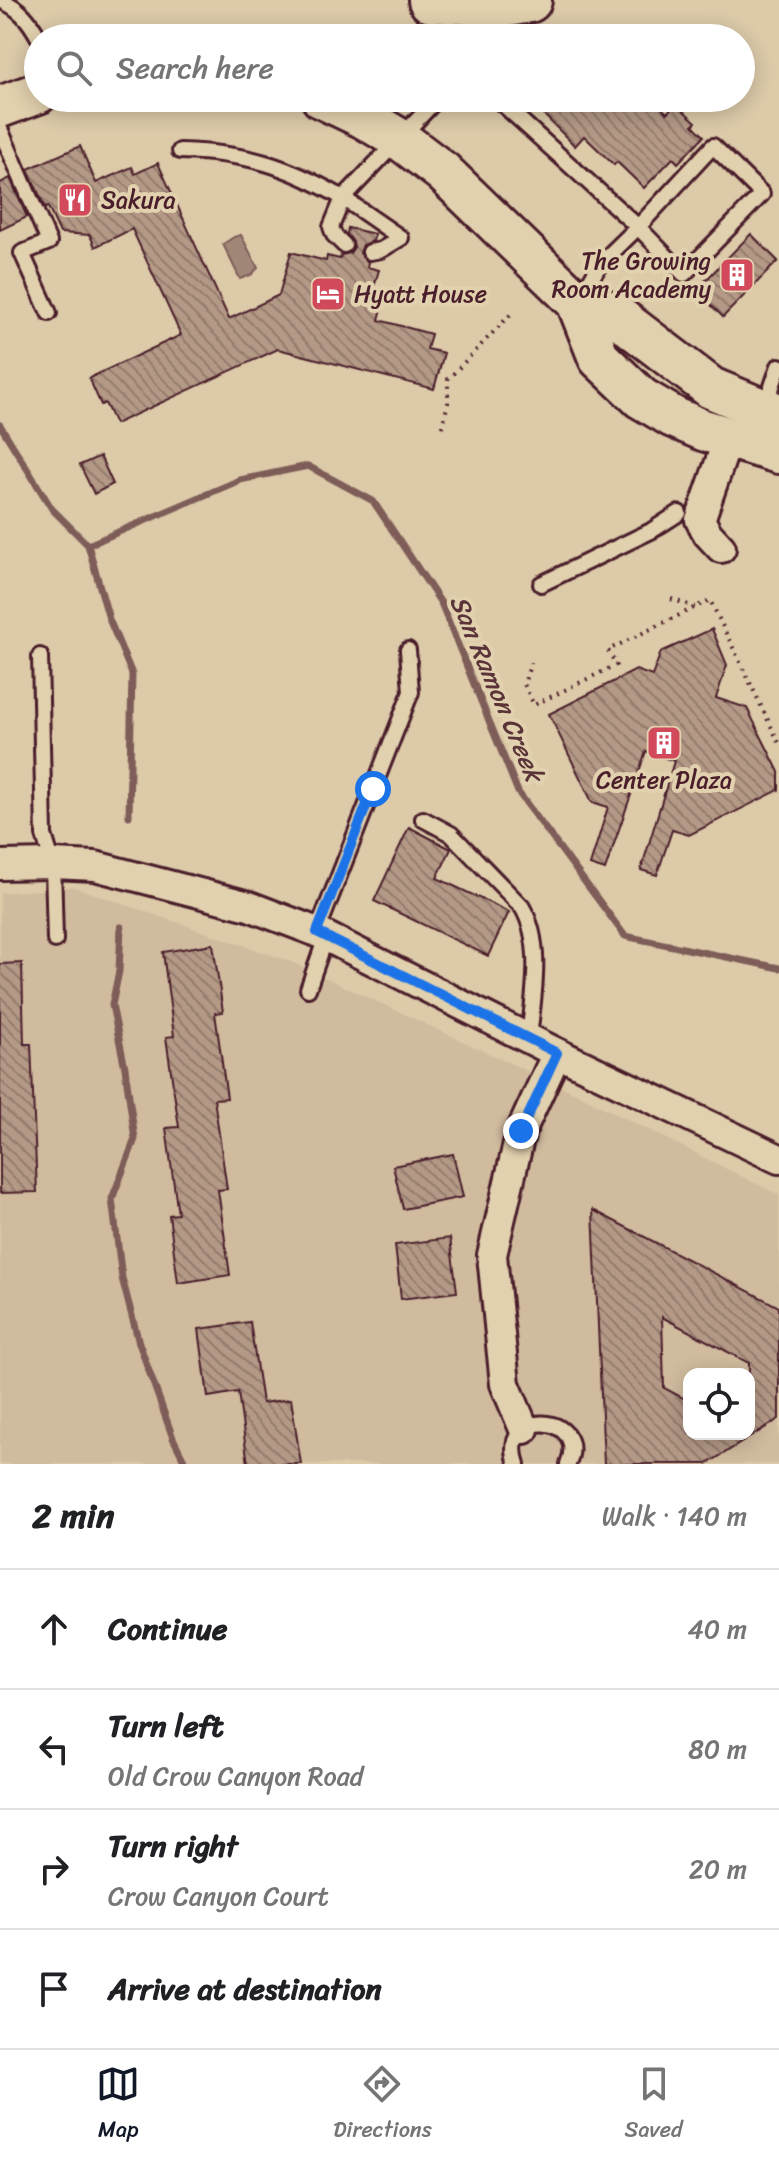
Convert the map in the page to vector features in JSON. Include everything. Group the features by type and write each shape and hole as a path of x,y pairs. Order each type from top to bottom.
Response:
{"highway":[{"path":"431,0 507,4 529,0"}],"main road":[{"path":"0,107 24,98"},
{"path":"351,112 401,140 443,172 577,302 599,358 641,398 673,417 728,439 779,453"},
{"path":"577,302 613,313 711,388 771,411"}],"street":[{"path":"721,548 700,520 728,439"},
{"path":"0,865 95,866 234,902 322,934 557,1053 779,1159"},
{"path":"524,1429 505,1384 492,1255 521,1131 557,1053"}],"lane":[{"path":"6,2 31,24"},
{"path":"344,245 331,227 343,198 426,112"},
{"path":"511,112 638,227 684,274 762,194 713,146 638,227 600,264 577,302"},
{"path":"0,129 49,242 22,253 49,313"},
{"path":"180,151 222,153 264,160 305,176 401,238 381,250 370,252"},
{"path":"771,411 779,366"},
{"path":"541,584 651,531 679,513"},
{"path":"308,989 322,934 411,692 408,650"},
{"path":"40,656 44,835 53,864 55,940"},
{"path":"423,819 451,834 522,907 529,919 536,974 529,1038"},
{"path":"517,1464 514,1444 524,1429 540,1422 557,1426 569,1439 568,1464"}],"path":[{"path":"442,427 448,403 448,379 511,314"},
{"path":"671,599 696,607"},
{"path":"531,662 524,684 534,705 616,665 608,650 710,600 779,743"}],"shaded area":[{"path":"241,235 258,268 240,279 223,244"},
{"path":"74,887 289,961 575,1093 779,1195 779,1464 0,1464 0,893"}],"building":[{"path":"541,112 685,112 696,122 693,125 704,136 678,163 673,158 644,188 584,136 575,146"},
{"name":"Hyatt House","path":"80,146 96,183 132,167 135,174 158,163 229,319 279,295 291,252 326,261 327,256 340,259 354,247 347,234 348,228 375,234 373,241 363,245 360,253 368,262 367,267 379,270 372,293 385,297 379,320 431,334 427,349 444,353 434,389 278,349 115,424 105,403 101,405 89,378 181,335 132,229 95,247 90,235 60,233 48,207 45,208 28,169"},
{"path":"10,178 27,217 0,230 0,183"},
{"name":"The Growing Room Academy","path":"751,234 778,261 723,317 696,290"},
{"path":"100,456 113,484 94,494 80,465"},
{"name":"Center Plaza","path":"712,629 727,665 716,698 747,708 779,772 779,790 689,835 672,830 657,875 641,870 674,761 646,751 605,870 590,865 608,807 592,802 549,714 636,670 652,676 661,652"},
{"path":"409,827 451,849 437,878 509,912 488,956 374,901"},
{"path":"213,944 223,1012 215,1013 227,1098 214,1099 227,1189 218,1190 230,1275 178,1283 169,1215 178,1214 166,1128 179,1127 166,1037 174,1036 163,952"},
{"path":"22,963 24,1044 31,1044 37,1192 0,1193 0,964"},
{"path":"453,1154 463,1197 403,1209 393,1166"},
{"path":"593,1210 779,1307 779,1419 755,1434 755,1368 749,1368 749,1363 662,1317 664,1388 683,1398 683,1440 745,1440 707,1464 604,1464"},
{"path":"450,1238 457,1292 401,1299 395,1245"},
{"path":"250,1322 262,1403 291,1399 301,1464 248,1464 238,1392 208,1397 199,1329"}],"waterway":[{"name":"San Ramon Creek","path":"0,425 52,509 88,545 240,480 308,466 373,501 441,603 518,792 625,936 779,968"},
{"path":"88,545 109,619 132,674 129,816"},
{"path":"121,927 119,971 112,1005 135,1139 112,1199 122,1278 139,1343 173,1438 186,1464"}],"place":[{"name":"Sakura","path":"75,200"},
{"name":"The Growing Room Academy","path":"737,275"},
{"name":"Hyatt House","path":"328,294"},
{"name":"Center Plaza","path":"664,743"}],"route":[{"path":"373,789 317,932 557,1053 521,1131"}]}
